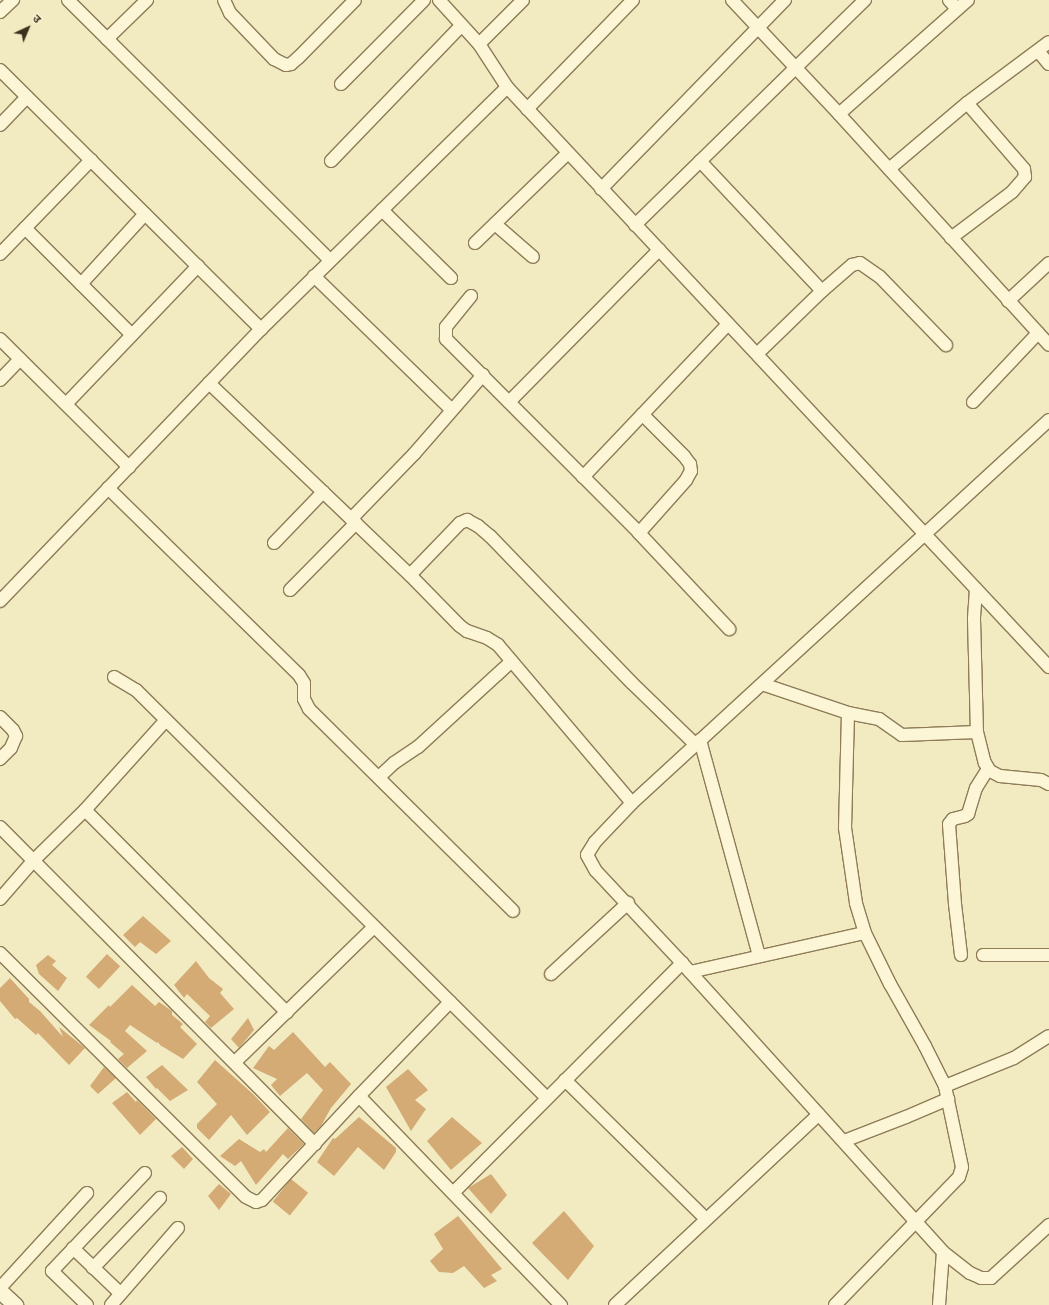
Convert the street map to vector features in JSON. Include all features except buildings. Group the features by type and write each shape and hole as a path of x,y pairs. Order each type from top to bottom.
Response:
{"street":[{"path":"0,12 13,0"},
{"path":"68,0 330,260"},
{"path":"107,39 147,0"},
{"path":"224,0 230,13 274,59 286,65 291,64 298,58 355,0"},
{"path":"341,84 424,0"},
{"path":"438,0 479,44 507,87 527,109 1049,666"},
{"path":"479,44 523,0"},
{"path":"527,109 633,0"},
{"path":"732,0 839,114 1049,345"},
{"path":"601,189 757,27 785,0"},
{"path":"635,225 865,0"},
{"path":"949,0 957,9"},
{"path":"839,114 968,0"},
{"path":"331,161 461,26"},
{"path":"889,169 967,103 1049,42"},
{"path":"1038,51 1049,64"},
{"path":"0,70 261,329"},
{"path":"0,601 261,329 507,87"},
{"path":"0,125 27,97"},
{"path":"951,238 1012,192 1025,177 1024,169 967,103"},
{"path":"474,244 568,153"},
{"path":"0,254 91,160"},
{"path":"700,161 822,291"},
{"path":"382,210 451,278"},
{"path":"81,284 145,214"},
{"path":"495,224 533,257"},
{"path":"25,228 132,335"},
{"path":"509,402 659,250"},
{"path":"758,354 822,291 852,265 860,263 865,265 880,277 946,345"},
{"path":"1008,301 1049,263"},
{"path":"66,404 198,266"},
{"path":"314,276 452,410"},
{"path":"471,296 452,318 445,333 446,340 483,375 638,533 729,629"},
{"path":"583,477 728,324"},
{"path":"973,402 1038,333"},
{"path":"0,339 129,467"},
{"path":"0,380 20,359"},
{"path":"290,590 354,521 483,375"},
{"path":"209,383 410,575 460,626 467,631 494,642 512,661 632,804"},
{"path":"638,533 686,480 691,471 690,464 684,456 642,414"},
{"path":"1049,420 697,742 632,804 595,842 587,854 596,871 628,903 943,1252 970,1273 987,1278 996,1274 1049,1225"},
{"path":"108,488 299,675 304,683 304,699 309,709 513,911"},
{"path":"274,543 323,492"},
{"path":"410,575 460,523 467,520 472,521 490,536 632,683 697,742 759,956"},
{"path":"976,589 974,619 977,732 988,769 1000,776 1040,780 1049,784"},
{"path":"379,777 394,763 418,747 512,661"},
{"path":"114,677 136,690 547,1098"},
{"path":"762,684 848,713 885,721 894,731 906,736 977,732"},
{"path":"835,1305 959,1177 962,1163 945,1086 925,1046 890,984 865,933 856,903 845,828 848,713"},
{"path":"0,717 13,730 16,736 11,748 0,759"},
{"path":"0,899 34,860 85,810 166,720"},
{"path":"961,955 955,904 949,824 953,819 968,814 976,788 988,769"},
{"path":"85,810 287,1013"},
{"path":"0,827 315,1144"},
{"path":"551,974 628,903"},
{"path":"235,1062 374,927"},
{"path":"453,1193 565,1080 686,967 759,956 865,933"},
{"path":"0,953 246,1198 256,1202 262,1200 359,1096 450,1002"},
{"path":"983,955 1049,955"},
{"path":"945,1086 1014,1058 1049,1036"},
{"path":"565,1080 706,1219"},
{"path":"359,1096 561,1305"},
{"path":"844,1141 906,1118 948,1099"},
{"path":"615,1305 819,1114"},
{"path":"87,1305 52,1271 145,1173"},
{"path":"0,1288 87,1193"},
{"path":"93,1268 160,1198"},
{"path":"111,1305 178,1228"},
{"path":"73,1248 121,1294"},
{"path":"939,1305 943,1252"},
{"path":"0,1291 15,1305"}]}
